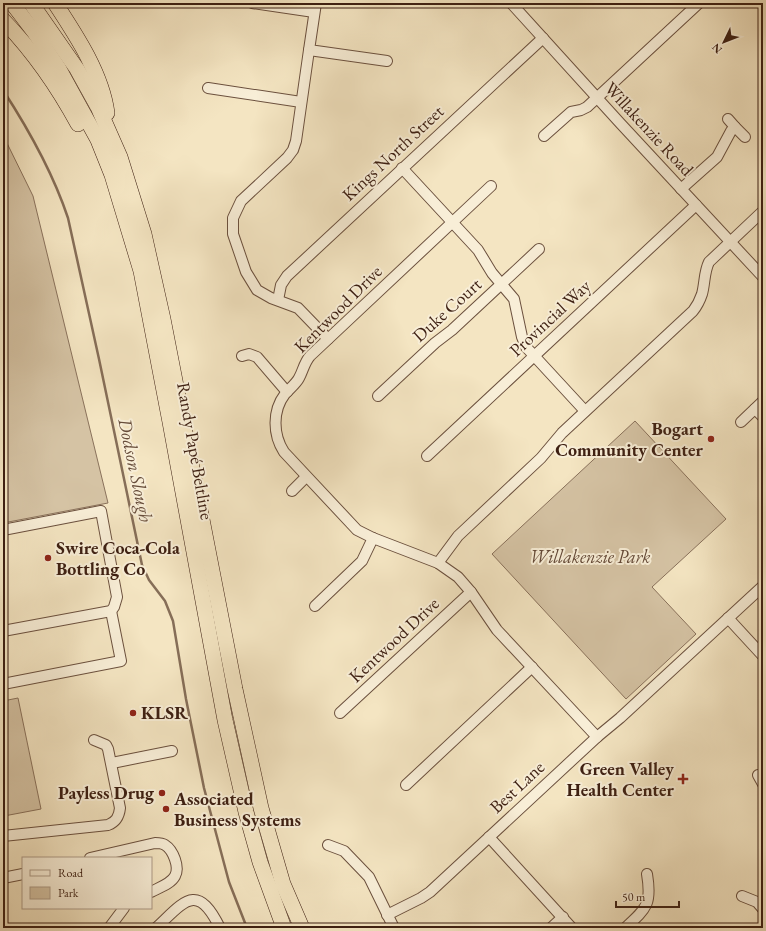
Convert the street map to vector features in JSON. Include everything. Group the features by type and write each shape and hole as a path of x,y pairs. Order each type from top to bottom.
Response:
{"highway":[{"name":"Randy Papé Beltline","path":"12,3 35,33 59,69 100,147 112,176 141,271 225,720 246,812 260,862 284,928"},
{"name":"Randy Papé Beltline","path":"31,3 77,69 98,107 120,157 144,234 166,334 237,696 261,808 283,884 302,928"},
{"path":"55,3 91,62 106,106 110,133"},
{"path":"3,20 18,36 46,72 89,143 105,180 157,353"},
{"path":"283,884 307,928"}],"street":[{"path":"252,3 315,7 296,141 293,150 287,158 241,201 233,218 234,239 250,280 257,290 262,294 295,306 301,310 328,339"},
{"name":"Willakenzie Road","path":"511,3 597,98 763,276"},
{"path":"544,136 568,114 573,111 584,110 699,3"},
{"name":"Kings North Street","path":"278,300 281,285 287,276 542,38"},
{"path":"309,50 388,61"},
{"path":"208,88 301,102"},
{"path":"681,189 717,156 731,131 732,123 745,137"},
{"path":"402,168 480,252 491,271 516,302 524,342 534,356 585,411"},
{"name":"Kentwood Drive","path":"492,186 308,358 298,380 281,400 275,422 277,438 284,452 355,528 373,538 438,563 458,577 471,592 493,625 597,737"},
{"name":"Provincial Way","path":"427,456 696,205"},
{"path":"438,563 458,536 541,458 562,432 693,311 702,294 707,266 763,211"},
{"name":"Duke Court","path":"378,396 539,249"},
{"path":"242,356 250,354 257,356 287,392"},
{"path":"741,422 763,402"},
{"path":"755,409 763,417"},
{"path":"292,491 306,477"},
{"path":"3,530 101,511 117,596 114,607 111,611 121,661 3,684"},
{"path":"315,606 362,561 373,538"},
{"name":"Best Lane","path":"387,915 427,895 597,737 609,728 763,586"},
{"name":"Kentwood Drive","path":"340,713 471,592"},
{"path":"3,631 111,611"},
{"path":"728,618 763,656"},
{"path":"406,785 532,667"},
{"path":"3,836 100,826 113,823 119,816 120,808 112,763 108,747 94,740"},
{"path":"112,763 172,751"},
{"path":"758,775 763,784"},
{"path":"489,837 572,928"},
{"path":"94,857 161,843 171,851 177,870 176,875 172,880 152,891"},
{"path":"328,845 344,851 366,875 394,928"},
{"path":"3,878 22,874"},
{"path":"625,928 647,905 650,890 647,874"},
{"path":"742,896 757,902 763,909"},
{"path":"156,928 182,903 192,900 202,902 205,905 220,928"},
{"path":"109,928 123,909"},
{"path":"551,928 563,917"}],"green space":[{"path":"3,135 33,196 108,503 3,523"},
{"name":"Willakenzie Park","path":"635,421 726,519 652,587 696,634 626,699 492,554"},
{"path":"18,698 41,809 4,816 3,701"}],"waterway":[{"name":"Dodson Slough","path":"3,90 40,152 68,218 142,565 149,580 165,601 173,621 186,699 204,788 229,882 247,928"}],"place":[{"name":"Bogart Community Center","path":"711,439"},
{"name":"Swire Coca-Cola Bottling Co","path":"48,558"},
{"name":"KLSR","path":"133,713"},
{"name":"Green Valley Health Center","path":"683,779"},
{"name":"Payless Drug","path":"162,793"},
{"name":"Associated Business Systems","path":"166,809"}]}
